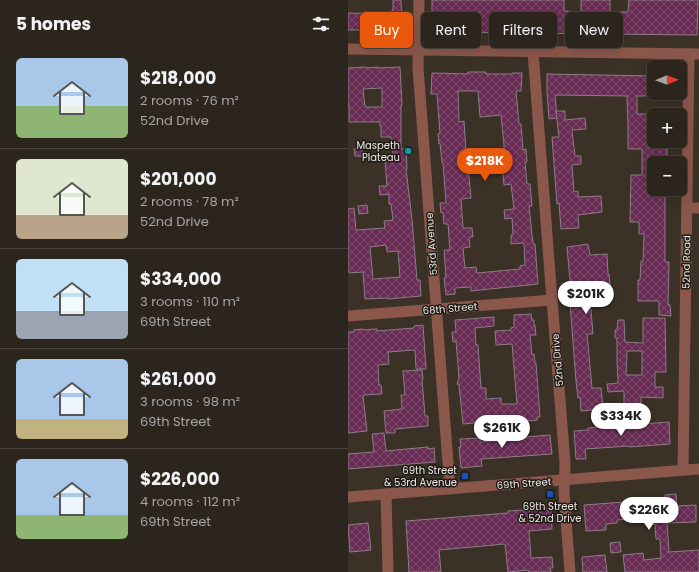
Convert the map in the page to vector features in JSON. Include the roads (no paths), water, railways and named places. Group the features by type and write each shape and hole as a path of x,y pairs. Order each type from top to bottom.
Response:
{"street":[{"name":"53rd Avenue","path":"419,0 418,68 450,489"},
{"path":"348,49 694,54"},
{"name":"52nd Drive","path":"533,52 566,463 564,494 570,572"},
{"name":"52nd Road","path":"684,470 687,208 694,54"},
{"path":"687,208 699,208"},
{"name":"68th Street","path":"348,316 552,300"},
{"name":"69th Street","path":"348,497 699,469"},
{"path":"386,494 388,572"}],"place":[{"name":"Maspeth Plateau","path":"408,151"},
{"name":"69th Street & 53rd Avenue","path":"465,476"},
{"name":"69th Street & 52nd Drive","path":"550,494"}]}
